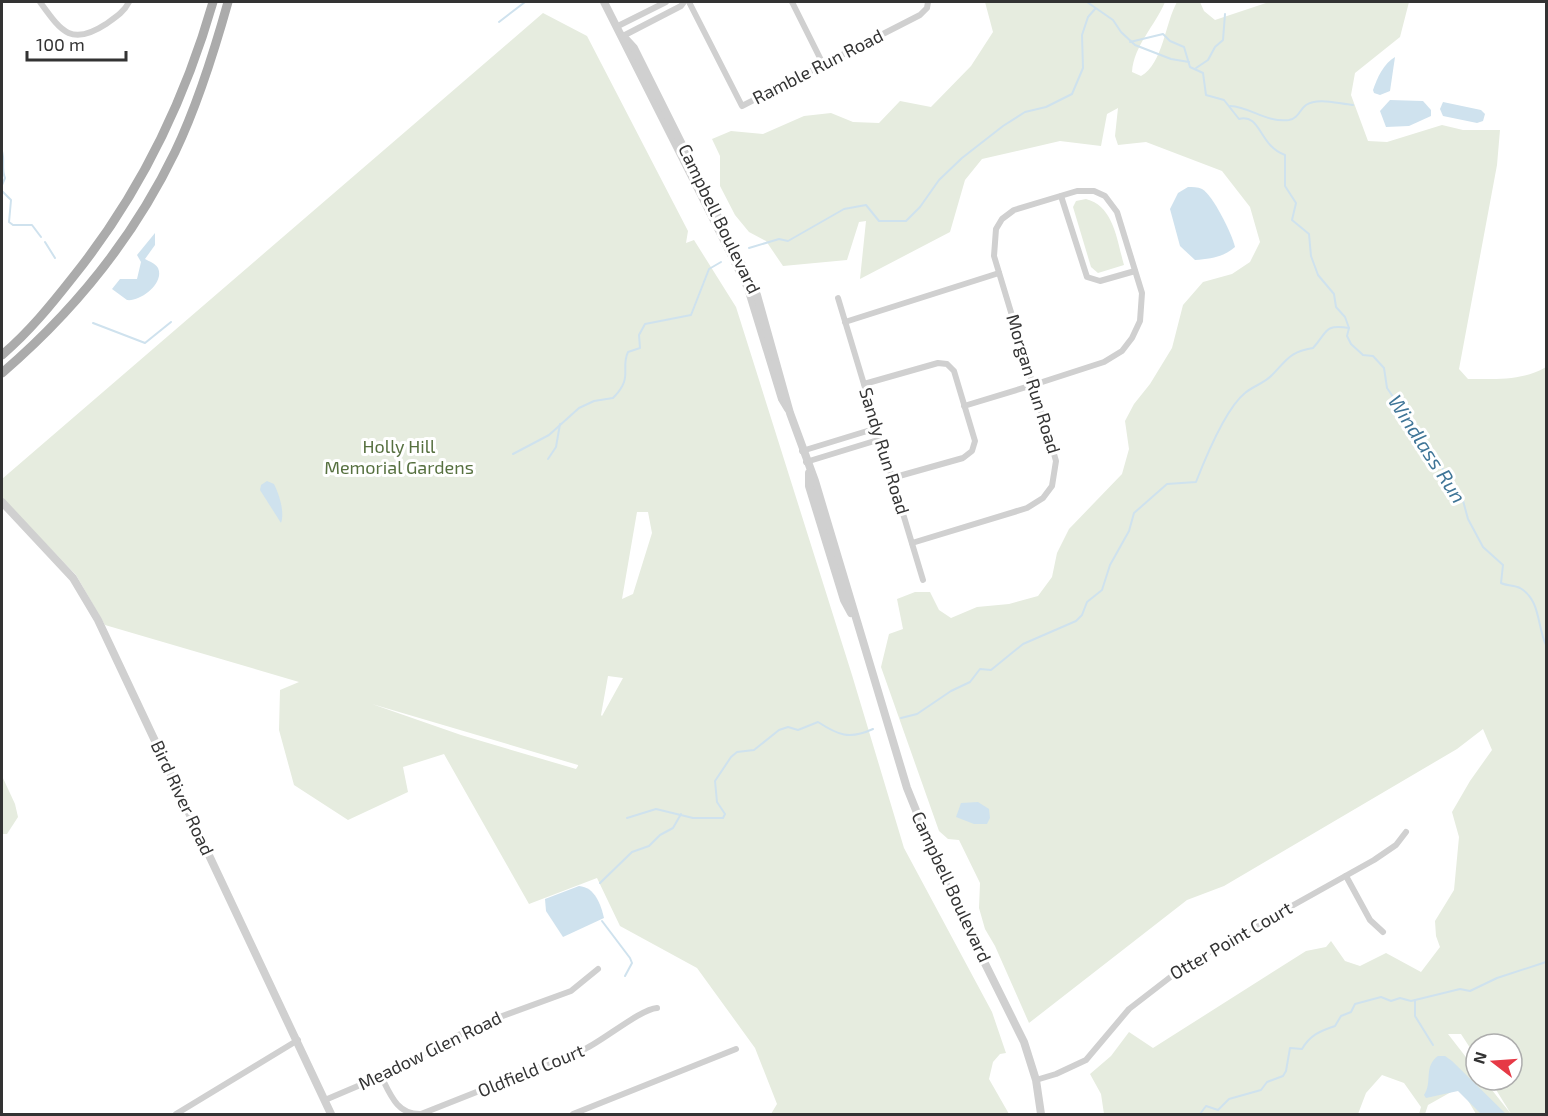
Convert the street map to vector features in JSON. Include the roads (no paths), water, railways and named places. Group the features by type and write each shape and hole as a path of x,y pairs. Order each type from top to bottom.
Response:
{"main road":[{"path":"2,354 52,304 94,252 144,175 172,118 200,46 213,2"},
{"path":"2,373 65,314 104,267 148,200 179,142 212,55 228,2"}],"street":[{"path":"40,2 56,25 67,33 78,36 91,34 113,20 125,11 129,2"},
{"name":"Campbell Boulevard","path":"604,2 623,36 634,48 750,278 802,451 815,481 848,588 855,622 924,835 946,887 1017,1025 1036,1080 1041,1114"},
{"path":"618,26 666,2"},
{"path":"623,36 681,6 684,2"},
{"name":"Ramble Run Road","path":"689,2 742,106 920,15 927,8 928,2"},
{"path":"792,2 823,64"},
{"path":"964,406 1104,362 1126,346 1137,330 1142,311 1142,294 1135,271 1117,212 1109,200 1088,190 1061,196 1087,277 1100,281 1135,271"},
{"name":"Morgan Run Road","path":"912,543 1028,508 1047,493 1055,478 1056,461 993,248 996,229 1002,219 1014,210 1061,196"},
{"path":"845,322 999,273"},
{"name":"Sandy Run Road","path":"838,298 923,580"},
{"path":"864,384 944,363 954,371 975,441 970,454 892,478"},
{"path":"802,451 877,428"},
{"path":"806,462 881,440"},
{"name":"Bird River Road","path":"2,502 63,566 90,604 330,1114"},
{"name":"Otter Point Court","path":"1036,1080 1056,1074 1086,1060 1129,1009 1186,964 1346,876 1396,845 1406,832"},
{"path":"1346,876 1370,920 1383,932"},
{"name":"Meadow Glen Road","path":"325,1100 381,1076 478,1025 571,991 598,969"},
{"name":"Oldfield Court","path":"381,1076 396,1103 408,1112 421,1114 585,1049 604,1040 646,1010 657,1008"},
{"path":"176,1114 297,1040"},
{"path":"573,1114 736,1049"}],"water":[{"path":"1395,57 1390,91 1380,95 1374,93 1373,90 1381,71"},
{"path":"1390,100 1423,101 1431,110 1431,116 1409,126 1386,127 1380,111"},
{"path":"1443,102 1481,110 1485,114 1483,121 1477,123 1443,116 1440,109"},
{"path":"1188,187 1202,189 1211,199 1222,215 1235,247 1217,257 1195,260 1180,246 1170,209 1178,193"},
{"path":"155,233 155,245 145,259 158,268 158,280 144,295 127,300 112,289 120,279 137,279 141,262 137,255"},
{"path":"267,481 274,484 279,498 282,508 281,523 260,490 261,485"},
{"path":"978,802 989,809 990,818 987,824 974,824 956,817 961,803"},
{"path":"579,886 593,893 599,902 604,918 563,937 546,911 545,899"},
{"path":"1438,1056 1445,1056 1452,1061 1464,1073 1464,1092 1484,1092 1506,1114 1481,1114 1458,1091 1426,1098 1424,1095 1433,1060"}],"waterway":[{"path":"499,22 525,2"},
{"name":"Windlass Run","path":"1087,2 1113,20 1121,32 1135,45 1171,59 1189,62"},
{"path":"749,248 779,239 788,241 844,209 866,205 879,221 906,221 920,207 939,180 962,158 1003,126 1025,112 1046,107 1072,94 1083,68 1082,35 1088,17 1095,9"},
{"path":"1196,68 1208,60 1215,47 1223,40 1225,14"},
{"name":"Windlass Run","path":"1130,42 1163,34 1170,41 1184,47 1190,67 1203,73 1206,95 1224,100 1239,119 1246,118 1252,121 1270,145 1285,155 1285,186 1296,203 1292,220 1309,234 1311,256 1318,275 1334,294 1336,307 1345,317 1349,328 1347,336 1351,344 1363,355 1373,356 1384,368 1387,388 1462,497 1468,519 1483,547 1503,565 1501,583 1520,588 1532,599 1546,645"},
{"path":"1230,106 1273,119 1289,120 1297,116 1306,105 1316,101 1353,105"},
{"path":"2,151 5,178 2,185"},
{"path":"2,191 11,200 9,222 13,225 32,225 41,237"},
{"path":"45,242 55,258"},
{"path":"513,454 549,435 579,408 594,401 613,398 625,379 628,352 640,348 639,335 645,324 691,315 709,269 721,262"},
{"path":"93,323 145,343 171,322"},
{"path":"901,718 917,714 951,691 970,682 980,669 991,670 1023,644 1076,621 1082,615 1087,602 1102,590 1110,565 1129,531 1134,513 1167,484 1196,482 1216,435 1238,400 1269,378 1293,354 1313,348 1330,328 1349,328"},
{"path":"548,459 556,447 560,424"},
{"path":"627,818 656,809 693,818 723,818 725,814 717,802 715,781 737,752 754,750 779,730 788,727 798,730 818,722 838,733 850,735 873,729"},
{"path":"600,883 632,852 649,846 660,835 673,828 681,814"},
{"path":"602,921 630,958 632,963 625,976"},
{"path":"1200,1114 1206,1106 1218,1110 1229,1099 1261,1090 1267,1082 1283,1076 1290,1048 1302,1049 1316,1034 1335,1026 1341,1016 1351,1012 1355,1004 1381,997 1391,1001 1400,998 1411,1001 1460,989 1470,991 1497,978 1546,962"},
{"path":"1415,1000 1415,1016 1433,1045"}],"park label":[{"name":"Holly Hill Memorial Gardens","path":"399,457"}]}
